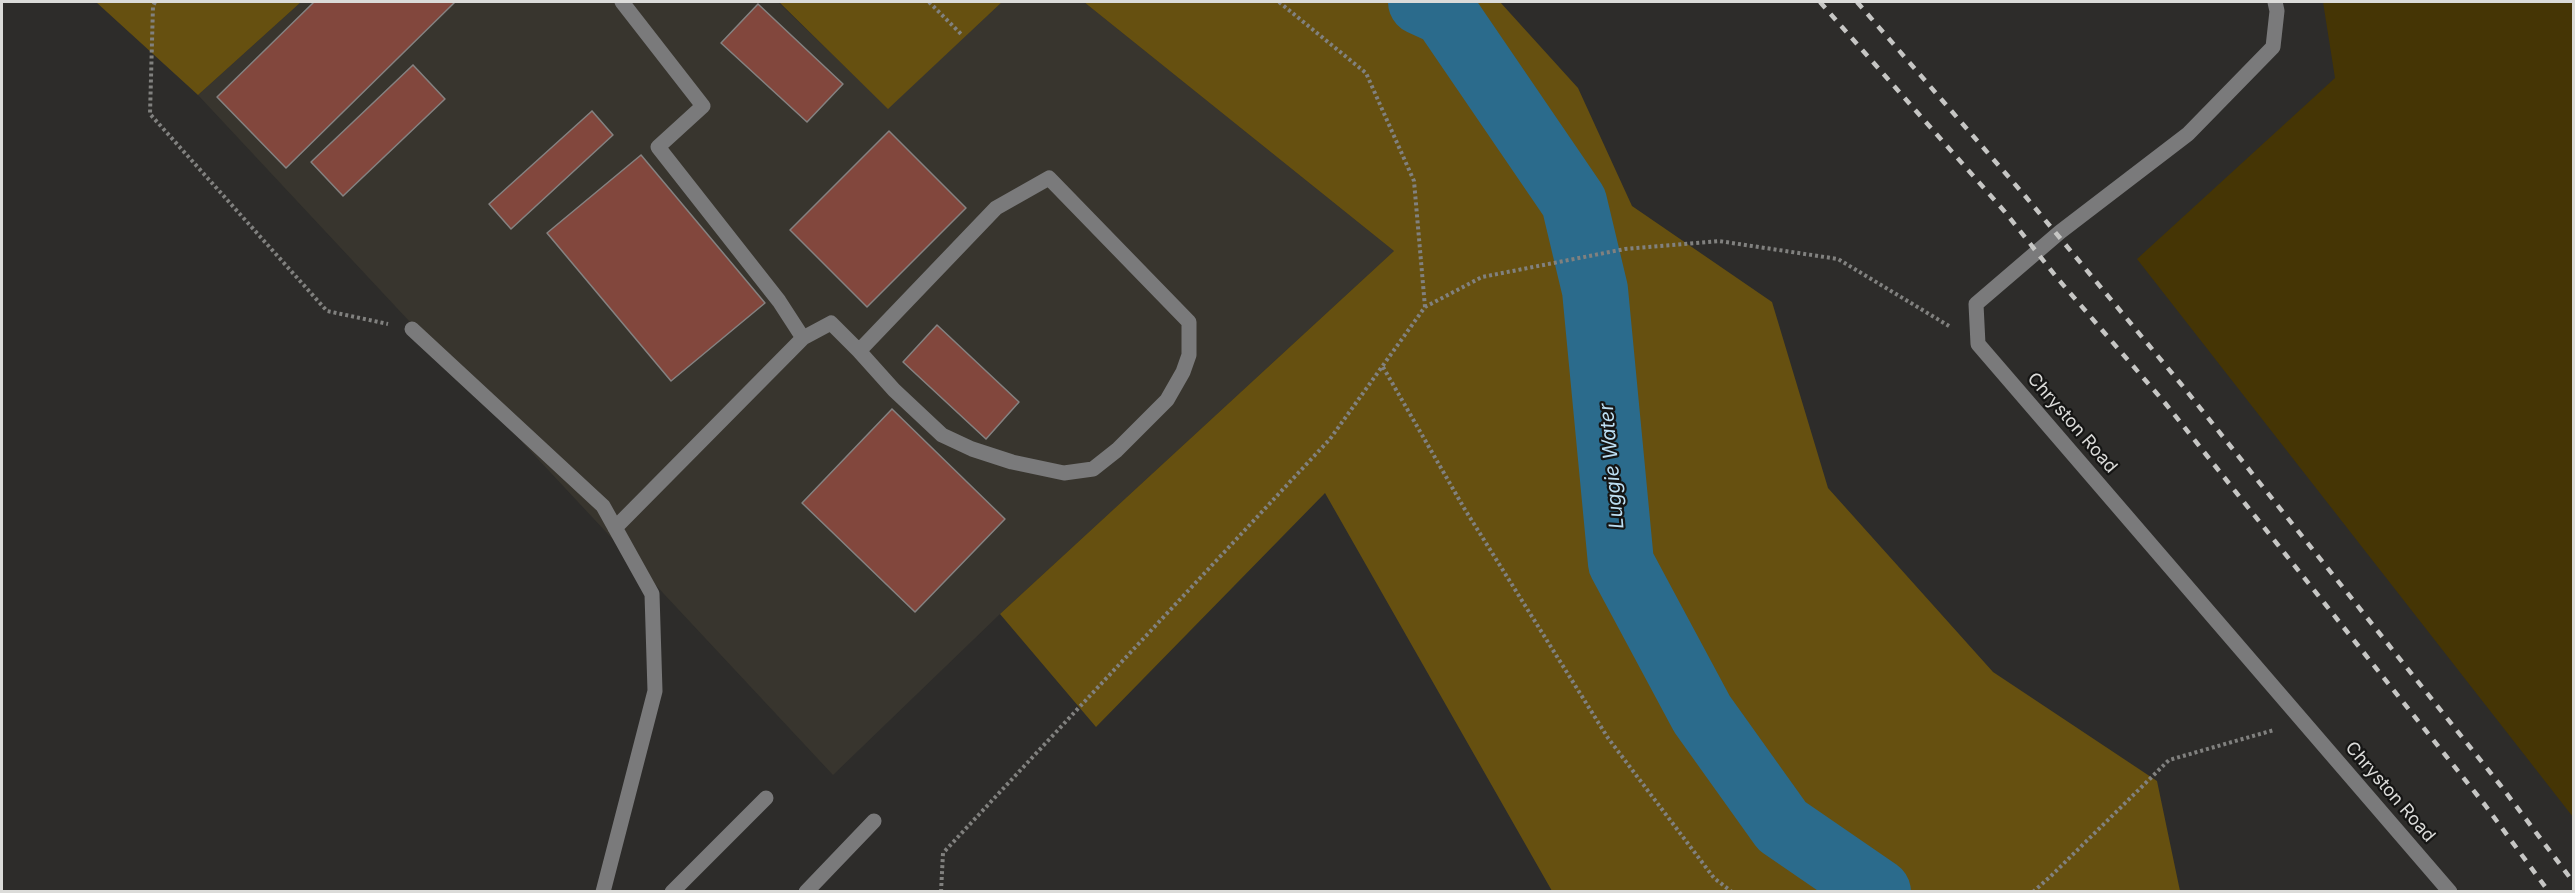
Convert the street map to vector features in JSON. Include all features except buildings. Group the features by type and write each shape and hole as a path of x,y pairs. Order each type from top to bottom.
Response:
{"street":[{"path":"622,2 703,106 658,147 779,301 803,338"},
{"path":"1978,344 1976,304 2060,232 2188,134 2273,47 2277,11 2275,2"},
{"path":"615,528 803,338 831,323 894,390 942,435 972,449 1012,462 1064,473 1093,469 1117,450 1167,400 1183,372 1189,355 1189,322 1049,178 996,208 859,351"},
{"path":"412,329 603,506 652,594 655,691 603,891"},
{"name":"Chryston Road","path":"1978,344 2450,891"},
{"path":"672,891 766,798"},
{"path":"806,891 874,821"}],"path":[{"path":"155,2 153,6 150,114 327,311 412,329"},
{"path":"928,2 962,35"},
{"path":"1279,2 1366,73 1414,180 1425,307"},
{"path":"941,891 943,853 1330,439 1425,307 1482,277 1625,249 1719,241 1838,259 1978,344"},
{"path":"1383,366 1464,508 1608,738 1714,878 1732,891"},
{"path":"2033,891 2169,760 2303,721"}],"shaded area":[{"path":"96,2 301,2 198,95"},
{"path":"301,2 778,2 888,108 1002,2 1084,2 1394,251 1000,614 833,775 198,95"},
{"path":"779,2 1002,2 888,109"},
{"path":"1084,2 1500,2 1578,88 1632,206 1772,302 1828,488 1993,672 2157,781 2180,891 1552,891 1325,493 1096,727 1000,614 1394,251"},
{"path":"2323,2 2573,2 2573,817 2137,259 2335,78"}],"waterway":[{"name":"Luggie Water","path":"1421,2 1445,13 1574,202 1595,290 1621,563 1702,714 1782,826 1878,892"}],"railway":[{"path":"1820,2 2005,212 2058,279 2165,403 2485,805 2549,892"},
{"path":"1857,2 2026,197 2181,384 2501,786 2574,883"}]}
